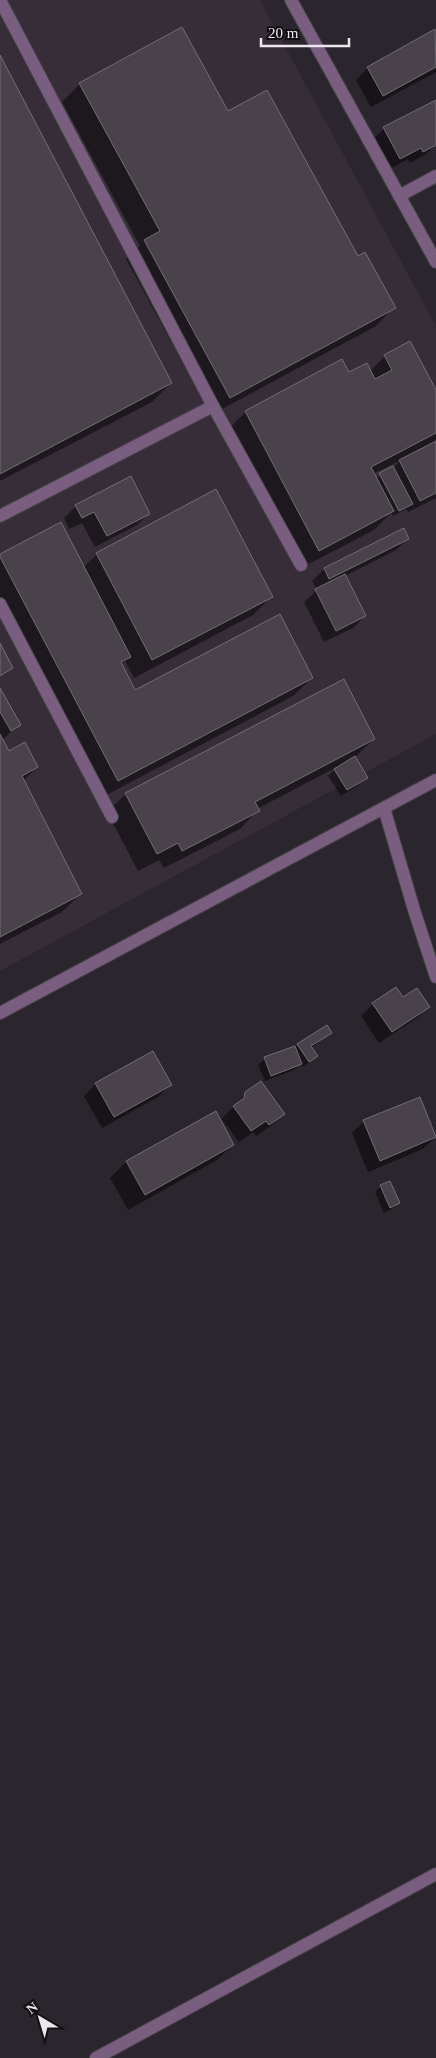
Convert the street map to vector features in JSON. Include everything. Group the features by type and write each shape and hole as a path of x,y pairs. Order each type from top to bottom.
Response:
{"street":[{"path":"0,0 213,406 301,565"},
{"path":"291,0 436,262"},
{"path":"399,196 436,176"},
{"path":"0,516 213,406"},
{"path":"0,604 112,817"},
{"path":"0,1012 436,780"},
{"path":"384,808 436,976"},
{"path":"96,2058 436,1874"}],"shaded area":[{"path":"0,0 260,0 436,326 436,734 0,971"}],"building":[{"path":"182,27 228,111 267,90 358,256 365,252 396,308 230,398 144,240 160,231 79,83"},
{"path":"435,29 436,67 383,96 367,67"},
{"path":"0,55 172,383 0,474"},
{"path":"436,100 436,145 423,152 421,148 400,159 383,127"},
{"path":"410,341 436,390 436,433 371,467 394,511 319,551 245,411 342,359 349,372 367,363 375,379 392,370 384,355"},
{"path":"436,441 436,493 420,501 399,460"},
{"path":"393,466 413,504 399,511 379,473"},
{"path":"131,476 150,514 107,536 94,512 82,518 75,505"},
{"path":"216,489 273,597 152,660 96,553"},
{"path":"61,522 131,657 121,662 135,690 280,614 313,678 118,781 0,557 0,554"},
{"path":"404,528 409,539 329,579 324,568"},
{"path":"345,574 366,616 336,631 315,589"},
{"path":"0,643 13,668 0,676"},
{"path":"344,679 375,739 255,802 260,811 182,851 178,843 157,854 125,793"},
{"path":"0,688 21,725 11,731 0,712"},
{"path":"0,734 9,751 25,742 38,767 22,776 82,894 0,937"},
{"path":"355,756 368,778 347,790 334,769"},
{"path":"396,987 403,997 417,988 430,1007 392,1032 372,1003"},
{"path":"327,1025 332,1033 311,1046 318,1056 309,1062 297,1044"},
{"path":"295,1046 302,1064 271,1076 264,1057"},
{"path":"153,1051 172,1085 114,1117 95,1083"},
{"path":"261,1081 285,1114 269,1125 266,1121 251,1131 233,1106 244,1098 245,1092"},
{"path":"420,1097 436,1137 380,1161 363,1120"},
{"path":"216,1111 234,1145 145,1195 126,1161"},
{"path":"390,1181 400,1203 390,1208 380,1185"}]}
